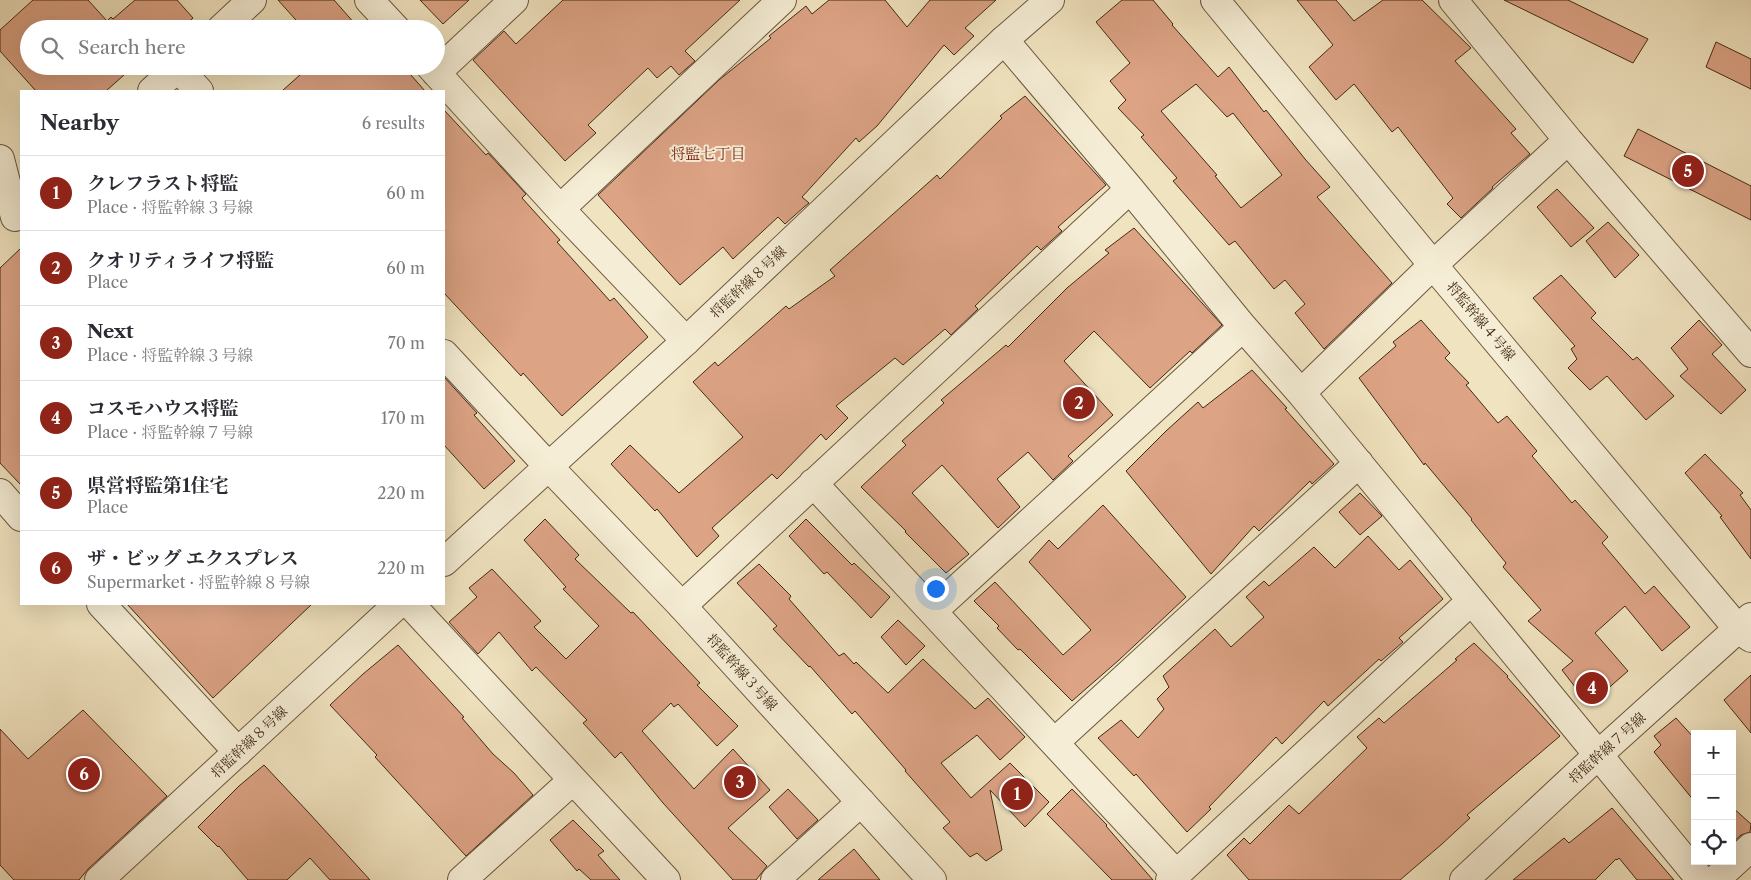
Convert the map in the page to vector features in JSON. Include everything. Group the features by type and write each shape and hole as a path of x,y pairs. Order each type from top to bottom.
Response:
{"street":[{"path":"230,20 252,0"},
{"path":"369,0 388,20"},
{"path":"445,60 514,0"},
{"path":"560,209 782,0"},
{"name":"将監幹線８号線","path":"445,561 686,341 1004,40 1050,0"},
{"name":"将監幹線４号線","path":"1214,0 1433,265 1747,628"},
{"path":"1454,0 1568,140 1751,353"},
{"path":"1004,40 1243,327 1301,393 1701,880"},
{"path":"153,90 170,75"},
{"path":"186,75 198,90"},
{"path":"438,75 560,209 686,341"},
{"path":"1301,393 1433,265 1568,140"},
{"path":"0,159 12,220"},
{"path":"682,606 1130,189"},
{"path":"933,611 1243,327"},
{"name":"将監幹線３号線","path":"445,355 682,606 932,880"},
{"path":"1055,742 1359,463"},
{"path":"813,484 1055,742 1173,877 1471,601"},
{"path":"0,493 20,516"},
{"path":"102,605 238,752"},
{"name":"将監幹線８号線","path":"99,880 397,605"},
{"path":"411,605 666,880"},
{"name":"将監幹線７号線","path":"1464,880 1598,755 1747,628"},
{"path":"462,880 573,780"},
{"path":"775,880 861,802"},
{"path":"1716,880 1751,847"}],"building":[{"path":"33,0 88,0 106,20 20,20 20,73 0,51 0,30"},
{"path":"135,0 177,0 193,18 191,20 108,20 111,17 113,19"},
{"path":"278,0 334,0 352,20 296,20"},
{"path":"420,0 469,0 445,22 445,20 439,20"},
{"path":"563,0 740,0 685,51 695,61 679,75 671,66 657,78 648,68 588,125 596,133 565,161 473,60 504,31 516,44"},
{"path":"829,0 885,0 907,27 930,0 996,0 965,28 974,36 954,55 944,45 877,126 859,142 856,138 802,197 809,203 785,224 778,217 733,259 723,247 680,285 598,195 719,80 771,38 769,36 806,6 812,14"},
{"path":"1122,0 1153,0 1172,25 1218,77 1229,67 1264,112 1266,110 1330,187 1317,197 1392,283 1324,349 1295,313 1305,304 1285,280 1274,289 1235,241 1229,245 1173,181 1177,178 1141,137 1144,135 1118,108 1126,100 1110,81 1130,63 1096,22","holes":["1196,84 1227,117 1233,113 1282,175 1241,208 1215,176 1217,175 1161,111"]},
{"path":"1297,0 1336,0 1354,21 1383,0 1422,0 1471,48 1455,61 1516,129 1511,133 1530,154 1492,187 1461,218 1447,204 1453,198 1398,127 1392,132 1354,84 1336,100 1309,67 1333,45"},
{"path":"1504,0 1568,0 1648,39 1633,63"},
{"path":"1716,42 1751,59 1751,89 1706,67"},
{"path":"22,75 124,75 107,90 35,90"},
{"path":"300,75 411,75 424,90 283,90"},
{"path":"1025,96 1106,185 1058,227 1062,231 1041,250 1037,246 975,306 978,309 951,335 945,329 903,365 895,358 836,406 848,418 826,440 821,434 777,479 772,474 712,528 719,536 697,557 657,509 655,511 611,464 630,445 679,493 743,437 693,382 715,362 718,366 786,306 789,309 835,276 830,270 937,175 940,179 1002,118 1000,116"},
{"path":"445,111 526,194 522,198 560,240 557,242 610,301 614,298 648,337 562,416 523,373 521,376 445,294"},
{"path":"1638,129 1751,186 1751,220 1624,156"},
{"path":"1557,189 1594,228 1571,247 1537,207"},
{"path":"1608,222 1639,255 1615,278 1586,241"},
{"path":"1134,228 1222,325 1192,353 1190,351 1150,388 1094,331 1064,361 1113,415 1068,456 1073,461 1053,480 1028,452 997,479 1020,507 998,528 942,465 912,493 969,554 946,573 861,487 906,445 902,441 944,403 941,400 1006,345 1008,347 1067,288 1109,253 1105,250"},
{"path":"20,249 20,484 0,463 0,268"},
{"path":"1561,275 1596,313 1591,318 1633,360 1637,357 1674,396 1646,420 1607,376 1590,390 1568,368 1577,359 1571,349 1575,346 1533,298"},
{"path":"1421,320 1450,353 1445,358 1469,383 1466,385 1498,423 1507,416 1537,451 1532,456 1572,503 1575,500 1608,537 1602,543 1645,594 1654,586 1690,627 1662,651 1625,606 1595,633 1628,671 1589,705 1562,670 1573,661 1528,621 1541,610 1503,567 1506,563 1425,463 1424,465 1359,378 1396,346 1393,342"},
{"path":"1699,320 1722,345 1712,354 1746,390 1721,414 1680,376 1688,369 1671,348"},
{"path":"1252,370 1334,464 1312,484 1310,481 1259,531 1254,526 1211,574 1126,471 1198,402 1203,408"},
{"path":"445,378 477,413 474,415 515,461 484,489 445,446"},
{"path":"1705,454 1743,493 1740,495 1751,510 1751,559 1720,517 1722,516 1685,473"},
{"path":"1360,493 1382,516 1360,535 1339,512"},
{"path":"1103,505 1186,597 1072,701 1020,649 1018,650 997,628 999,626 974,601 995,582 1063,655 1091,630 1029,562 1049,540 1058,549"},
{"path":"545,519 579,555 575,559 631,613 633,612 700,683 697,685 738,726 717,746 678,704 674,707 671,703 642,731 694,789 733,749 770,790 728,828 767,866 756,880 733,880 663,803 621,752 615,758 583,723 587,720 536,667 532,671 499,632 478,654 449,622 477,597 469,588 492,569 541,621 534,627 566,659 599,626 563,589 566,587 524,540"},
{"path":"806,519 852,565 854,563 890,597 871,618 827,572 824,574 789,536"},
{"path":"1368,536 1399,570 1410,560 1443,599 1399,638 1403,642 1381,661 1379,659 1328,706 1324,701 1282,744 1276,737 1209,807 1211,809 1187,832 1136,774 1134,776 1098,738 1121,720 1138,738 1164,709 1157,699 1169,687 1163,676 1215,629 1231,647 1264,617 1246,597 1264,581 1269,586 1314,547 1335,568"},
{"path":"759,564 791,596 789,599 839,656 844,653 854,664 856,662 888,693 923,659 975,709 988,698 1025,737 1000,760 977,735 941,763 971,798 1010,763 1049,802 1025,827 990,790 1002,850 986,861 977,853 970,857 943,828 950,822 906,770 855,711 852,714 810,666 773,629 777,626 737,583"},
{"path":"128,605 311,605 213,698"},
{"path":"898,620 925,646 906,665 881,637"},
{"path":"1474,643 1508,676 1560,736 1467,815 1470,818 1400,880 1249,880 1227,855 1244,838 1250,844 1289,805 1299,814 1367,748 1357,737 1379,718 1384,723"},
{"path":"398,645 464,717 462,718 493,754 514,773 533,795 466,856 330,705"},
{"path":"1751,675 1751,733 1724,700"},
{"path":"83,710 167,796 88,869 79,880 14,880 0,865 0,729 28,759"},
{"path":"1676,718 1691,735 1691,797 1654,752 1661,745 1654,736"},
{"path":"264,765 370,880 330,880 310,858 287,880 248,880 219,846 198,827 239,786"},
{"path":"788,789 818,820 797,839 769,807"},
{"path":"1072,789 1107,825 1153,880 1112,880 1047,814"},
{"path":"1612,808 1674,880 1637,880 1619,858 1595,880 1513,880 1564,838 1569,843"},
{"path":"1736,811 1751,824 1750,832 1741,835 1736,839"},
{"path":"573,820 604,851 598,855 620,880 591,880 579,869 577,871 550,840"},
{"path":"854,849 880,880 818,880"}],"place":[{"name":"県営将監第1住宅","path":"1688,171"},
{"name":"クオリティライフ将監","path":"1079,403"},
{"name":"コスモハウス将監","path":"1592,688"},
{"name":"ザ・ビッグ エクスプレス","path":"84,774"},
{"name":"Next","path":"740,782"},
{"name":"クレフラスト将監","path":"1017,794"}],"district":[{"name":"将監七丁目","path":"708,154"}]}
